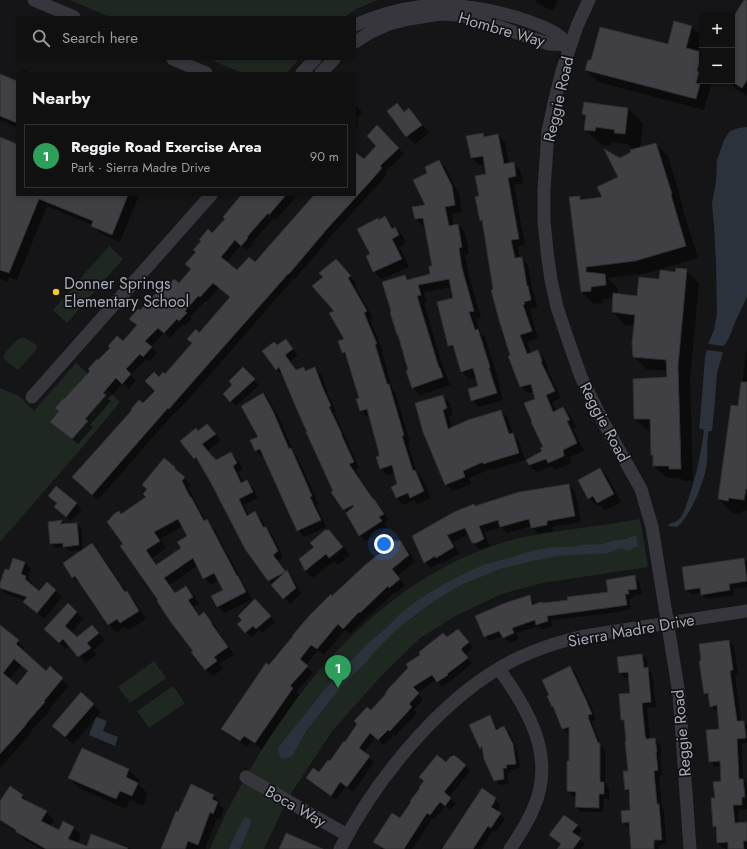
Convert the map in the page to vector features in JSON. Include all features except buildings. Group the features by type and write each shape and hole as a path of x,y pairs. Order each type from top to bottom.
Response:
{"street":[{"path":"34,0 72,16"},
{"name":"Reggie Road","path":"590,0 577,26 570,45 562,70 548,131 544,190 544,221 547,251 551,280 560,314 581,377 602,420 634,475 647,507 652,527 679,694 690,849"},
{"name":"Hombre Way","path":"356,24 371,16 392,8 412,3 450,1 473,4 505,13 549,30 570,45"},
{"name":"Hombre Way","path":"356,41 371,32 389,24 440,14 458,15 477,19 549,44 570,45"},
{"path":"175,60 204,72"},
{"path":"303,72 314,60"},
{"path":"322,72 333,60"},
{"path":"32,397 210,196"},
{"name":"Sierra Madre Drive","path":"340,849 371,796 405,752 464,692 485,677 531,652 559,642 584,636 747,611"},
{"path":"499,669 511,686 533,724 542,756 540,789 535,806 510,849"},
{"name":"Boca Way","path":"246,777 347,835"}],"shaded area":[{"path":"70,0 378,0 356,9 346,16 108,16"},
{"path":"211,60 298,60 288,72 240,72"},
{"path":"747,127 747,297 724,346 708,344 714,330 717,314 716,262 712,203 716,182 717,160 724,140 730,131"},
{"path":"109,246 123,259 67,323 53,310"},
{"path":"26,338 37,347 18,370 3,358 7,351 15,343 20,339"},
{"path":"707,350 723,352 717,373 712,431 709,431 706,470 692,506 682,522 677,527 668,526 679,519 684,512 698,465 704,430 699,428 705,357"},
{"path":"76,363 120,402 0,542 0,388 19,396 34,411"},
{"path":"640,519 648,567 542,583 502,594 455,616 419,639 384,673 333,730 292,792 264,849 210,849 228,809 249,771 296,699 354,634 386,606 421,581 458,560 498,544 532,536"},
{"path":"636,535 638,547 634,547 629,551 621,548 608,553 559,556 500,569 461,585 434,601 394,632 373,653 366,663 342,686 306,731 292,756 284,759 280,757 278,748 325,689 368,643 399,615 427,594 453,579 483,565 535,550 604,544"},
{"path":"154,661 166,678 130,703 118,687"},
{"path":"173,686 185,703 149,728 137,711"},
{"path":"96,717 107,721 103,731 118,737 115,746 89,735"},
{"path":"245,817 249,818 251,823 240,849 229,849 238,829"}],"place":[{"name":"Donner Springs Elementary School","path":"56,292"},
{"name":"Reggie Road Exercise Area","path":"338,688"}]}
